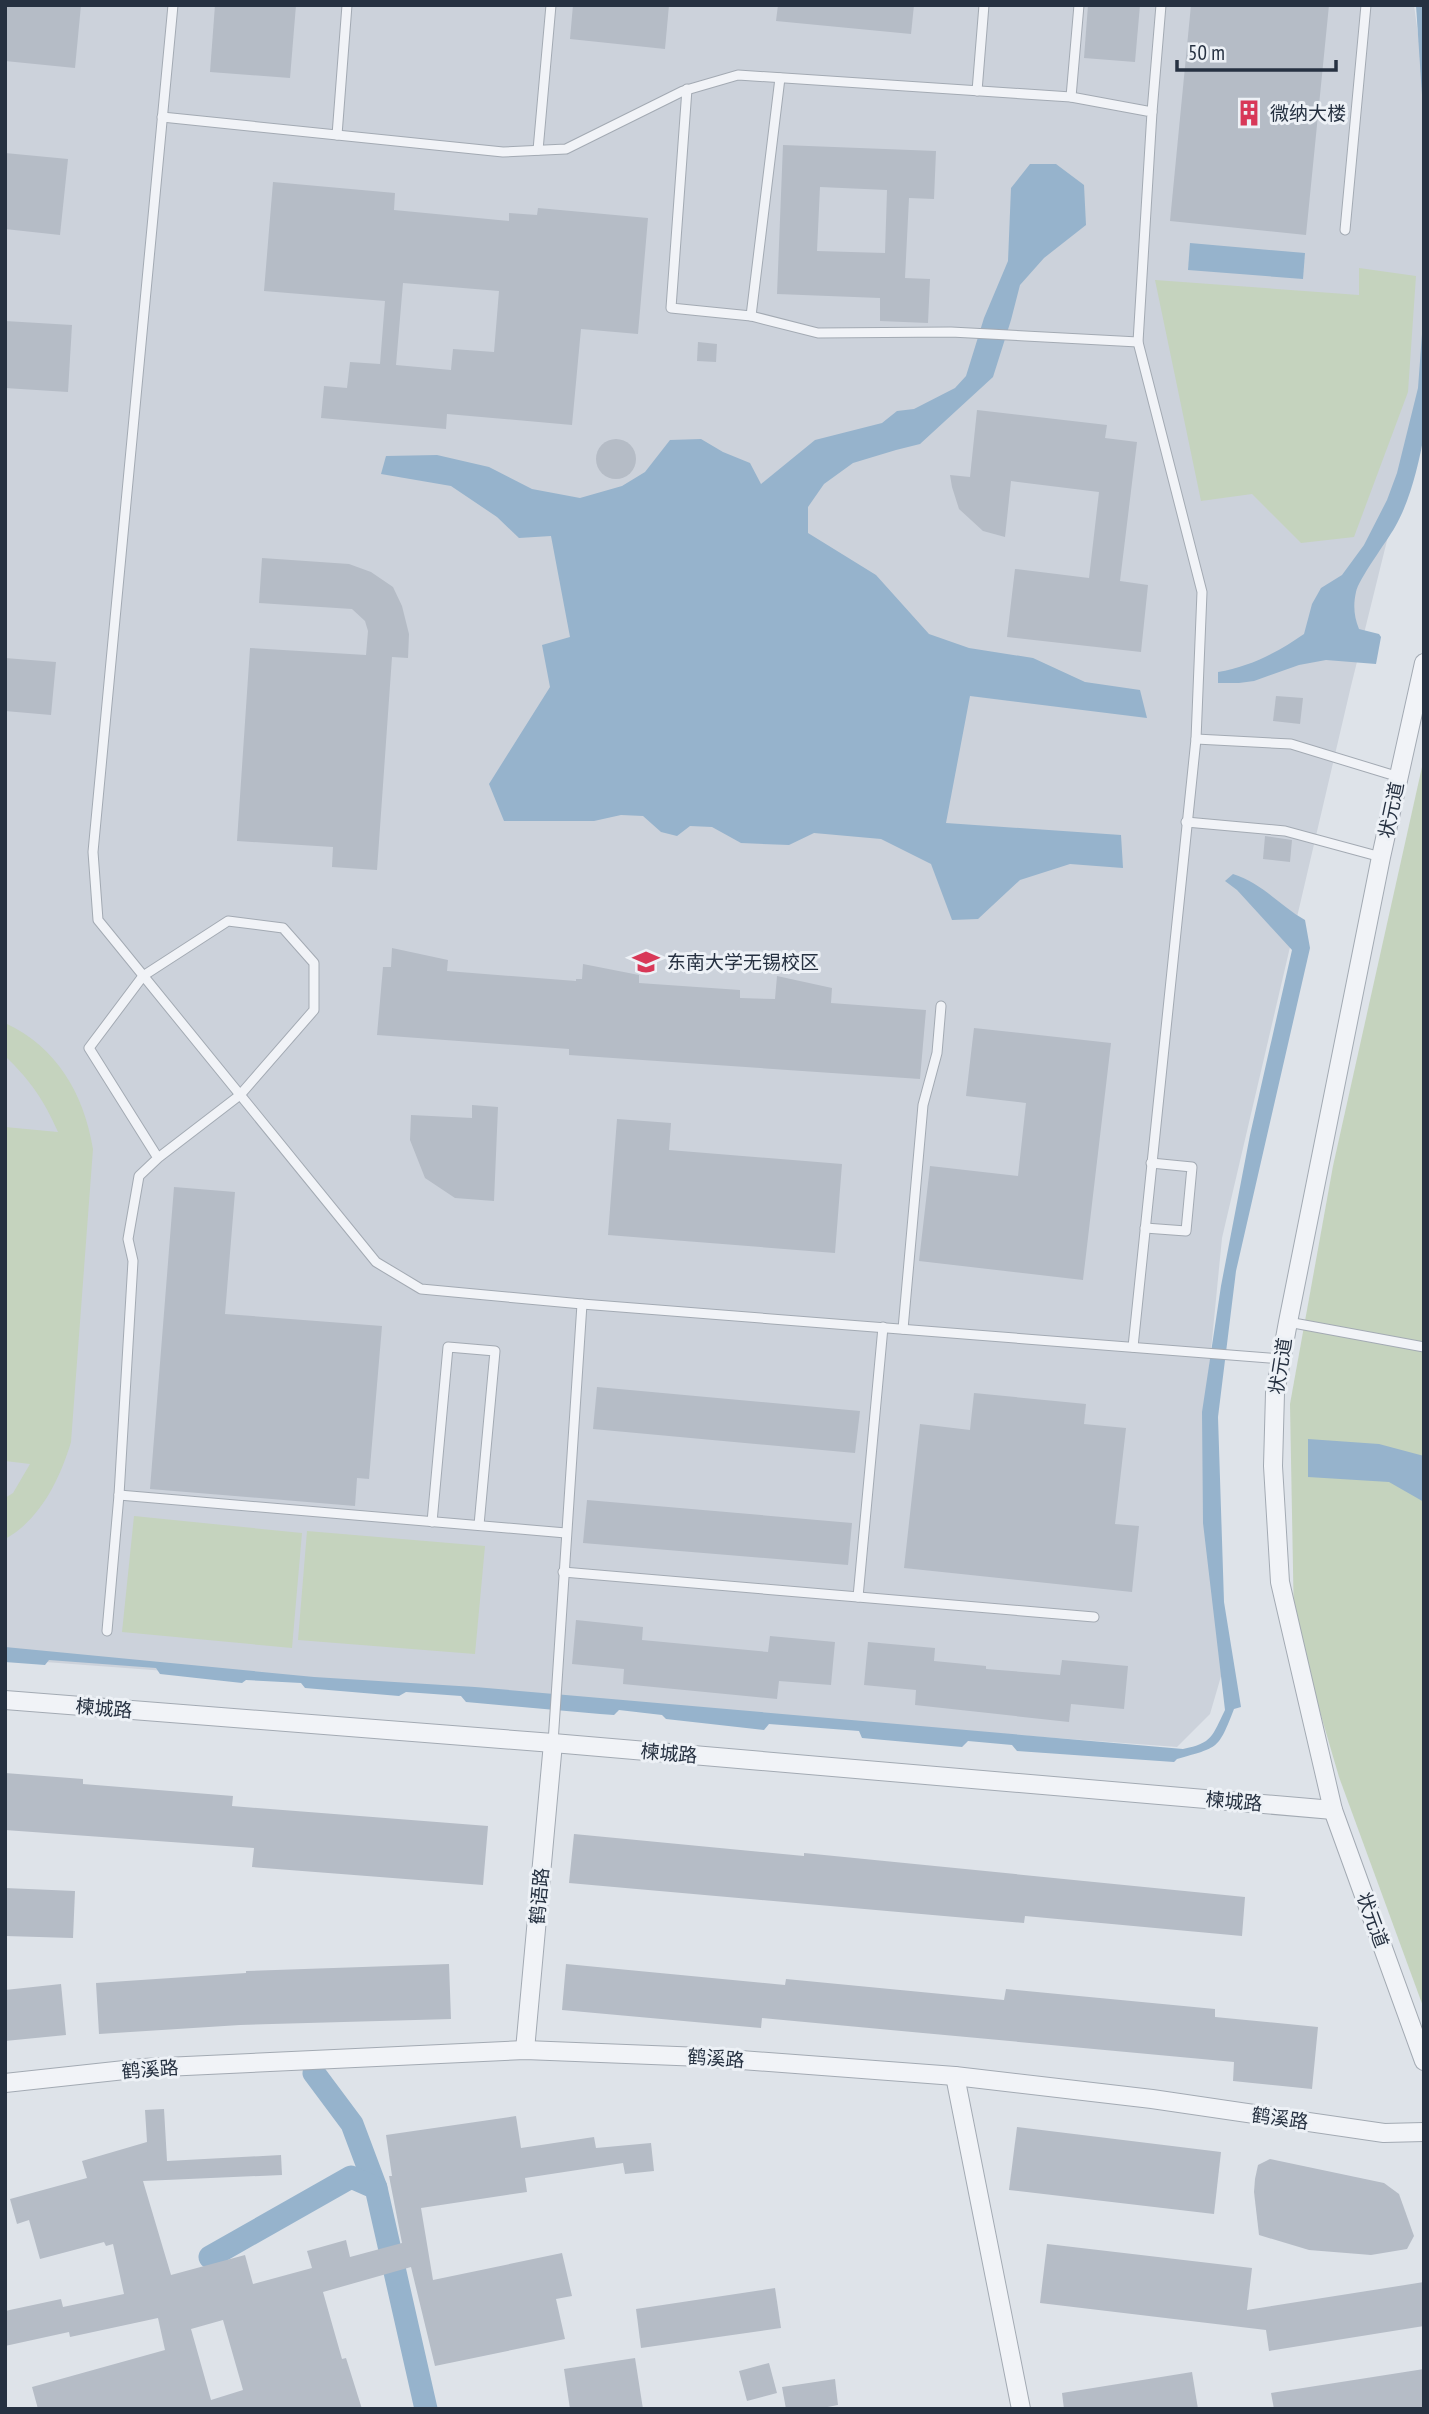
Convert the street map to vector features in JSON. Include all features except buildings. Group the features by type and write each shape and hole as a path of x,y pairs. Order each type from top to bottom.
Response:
{"street":[{"name":"状元道","path":"1424,663 1381,857 1281,1359 1275,1393 1273,1466 1280,1582 1333,1810 1424,2061"},
{"name":"楝城路","path":"5,1700 554,1743 1333,1810"},
{"name":"鹤语路","path":"525,2050 554,1743"},
{"name":"鹤溪路","path":"5,2083 143,2068 525,2050 702,2057 954,2076 1152,2099 1384,2133 1424,2132"},
{"path":"954,2076 1021,2409"}],"lane":[{"path":"173,5 93,852 98,920 376,1262 421,1289 1281,1359"},
{"path":"337,135 347,5"},
{"path":"538,150 551,5"},
{"path":"977,91 984,5"},
{"path":"1071,97 1079,5"},
{"path":"1133,1347 1196,739 1202,592 1138,342 1161,5"},
{"path":"1345,230 1366,5"},
{"path":"162,117 503,152 566,149 687,89 738,75 1071,97 1153,113"},
{"path":"751,316 780,78"},
{"path":"687,89 671,308 751,316 818,333 951,331 1138,342"},
{"path":"1196,739 1292,744 1399,777"},
{"path":"1186,822 1285,831 1381,857"},
{"path":"107,1631 119,1495 133,1261 128,1239 139,1176 158,1158 240,1095 314,1010 314,963 283,928 228,921 143,976 89,1048 158,1158"},
{"path":"904,1329 923,1105 937,1053 941,1006"},
{"path":"1145,1228 1186,1231 1192,1167 1152,1163"},
{"path":"554,1743 582,1304"},
{"path":"1288,1322 1424,1347"},
{"path":"858,1597 883,1327"},
{"path":"432,1522 448,1347 495,1351 480,1525"},
{"path":"119,1495 566,1533"},
{"path":"563,1572 1094,1618"}],"shaded area":[{"name":"东南大学无锡校区","path":"5,5 1414,5 1424,79 1424,373 1400,488 1222,1238 1206,1401 1224,1666 1210,1714 1177,1747 5,1659"}],"green space":[{"path":"1359,268 1416,276 1408,392 1354,537 1301,543 1252,494 1201,501 1155,280 1359,295"},
{"path":"1424,758 1424,2009 1339,1777 1294,1623 1290,1404 1333,1166"},
{"path":"5,1023 39,1045 65,1074 83,1109 93,1149 71,1442 55,1484 47,1497 29,1521 5,1539 5,1498 13,1493 30,1464 5,1461 5,1127 58,1132 36,1091 5,1056"},
{"path":"134,1516 302,1533 292,1648 122,1632"},
{"path":"307,1531 485,1546 475,1654 298,1640"}],"water":[{"path":"1416,5 1424,6 1424,125"},
{"path":"1030,164 1056,164 1084,185 1086,225 1044,258 1020,285 993,377 920,444 853,463 824,484 808,507 808,533 876,575 929,634 969,648 1033,658 1085,682 1140,690 1147,718 970,696 946,823 1121,835 1123,868 1070,864 1020,880 978,919 952,920 931,864 881,839 814,833 789,845 741,843 712,827 690,826 677,836 661,832 643,816 621,815 594,821 504,821 489,784 550,687 542,645 570,637 551,536 519,538 497,517 451,486 381,474 386,456 437,455 489,467 532,489 580,498 622,486 645,472 670,440 701,439 750,463 761,484 815,440 882,423 897,411 914,409 955,388 966,376 984,318 1008,261 1011,188"},
{"path":"1190,243 1305,253 1303,279 1188,270"},
{"path":"1424,307 1424,434 1417,470 1400,517 1358,586 1355,597 1354,611 1359,629 1379,634 1381,637 1376,664 1326,660 1299,665 1254,681 1218,683 1218,672 1263,658 1304,634 1312,604 1321,588 1342,575 1364,545 1387,500 1397,473 1418,388"},
{"path":"1233,874 1253,883 1305,920 1310,948 1236,1271 1218,1417 1224,1602 1241,1707 1234,1709 1220,1740 1209,1749 1174,1762 1017,1751 1012,1745 968,1741 962,1747 862,1738 859,1731 769,1724 764,1730 666,1719 662,1715 619,1710 614,1715 466,1702 461,1696 406,1692 399,1696 305,1688 301,1683 246,1680 242,1683 160,1674 156,1668 49,1660 45,1665 5,1662 5,1647 314,1677 475,1687 1183,1749 1206,1741 1214,1732 1225,1710 1203,1523 1202,1412 1221,1286 1250,1135 1292,950 1237,890 1225,881"},
{"path":"1308,1439 1379,1444 1424,1456 1424,1502 1389,1482 1308,1477"}],"waterway":[{"path":"314,2073 352,2124 376,2188"},
{"path":"210,2257 351,2177 376,2188 426,2409"}],"place":[{"name":"微纳大楼","path":"1249,113"},
{"name":"东南大学无锡校区","path":"646,962"}]}
